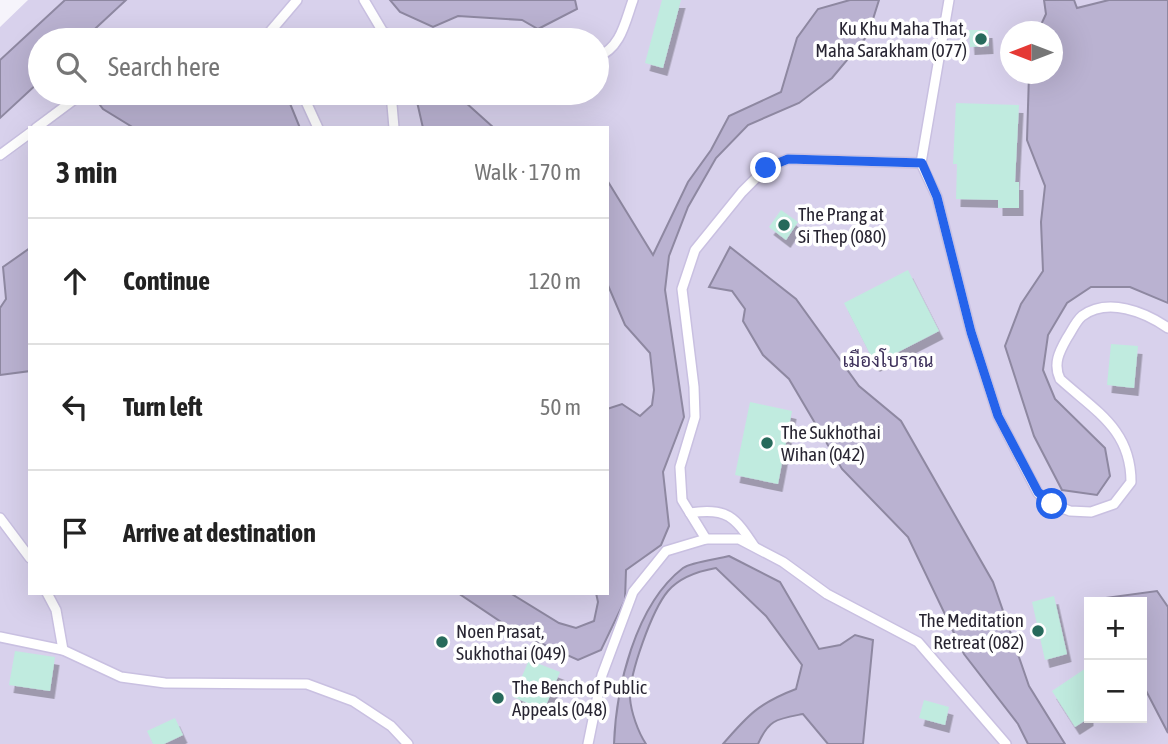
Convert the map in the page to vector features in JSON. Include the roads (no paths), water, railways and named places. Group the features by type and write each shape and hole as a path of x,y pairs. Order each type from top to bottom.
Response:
{"lane":[{"path":"273,28 297,0"},
{"path":"364,0 379,28"},
{"path":"609,49 620,39 633,0"},
{"path":"949,0 922,163 937,197 971,332 998,416 1038,492 1052,504 1070,511 1091,512 1114,504 1130,482 1127,449 1114,429 1060,379 1056,370 1059,351 1080,317 1098,308 1118,307 1142,314 1168,328"},
{"path":"39,126 67,105"},
{"path":"307,105 317,126"},
{"path":"392,105 395,126"},
{"path":"0,155 28,134"},
{"path":"706,539 682,500 680,467 695,417 682,289 695,250 742,192 766,168 788,159 922,163"},
{"path":"690,513 709,510 736,519 755,548"},
{"path":"0,518 28,555"},
{"path":"588,744 602,675 633,592 666,551 706,539 739,539 783,562 827,594 918,642 1006,744"},
{"path":"48,595 55,610 63,649"},
{"path":"0,637 63,649 121,677 165,683 307,684 353,701 391,726 408,744"}],"place":[{"name":"Ku Khu Maha That, Maha Sarakham (077)","path":"981,39"},
{"name":"The Prang at Si Thep (080)","path":"784,225"},
{"name":"The Sukhothai Wihan (042)","path":"767,443"},
{"name":"The Meditation Retreat (082)","path":"1038,631"},
{"name":"Noen Prasat, Sukhothai (049)","path":"442,642"},
{"name":"The Bench of Public Appeals (048)","path":"498,698"}],"park label":[{"name":"เมืองโบราณ","path":"888,360"}]}
